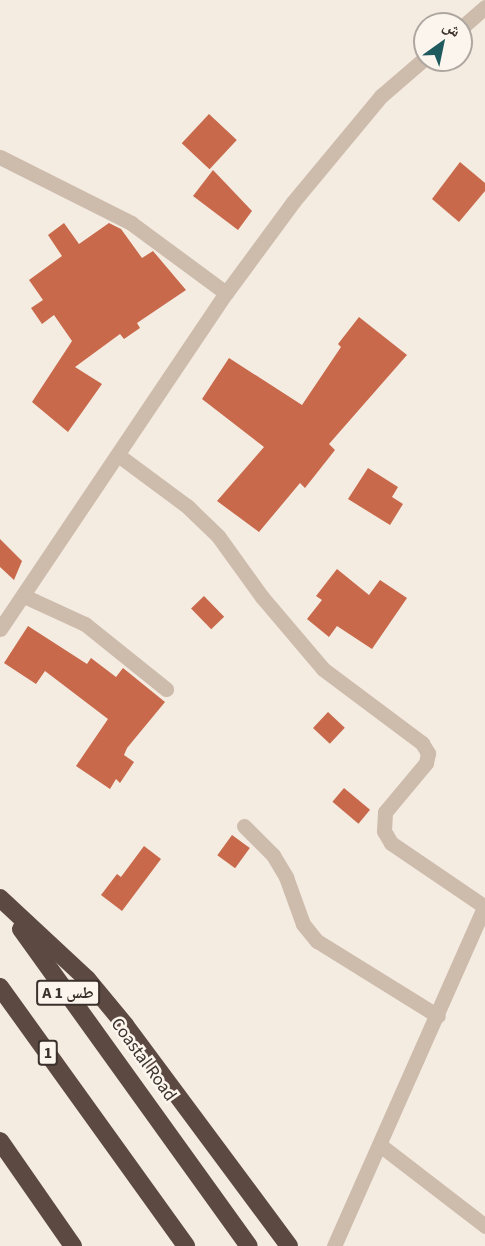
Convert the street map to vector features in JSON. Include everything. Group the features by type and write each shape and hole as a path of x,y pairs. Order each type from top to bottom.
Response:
{"highway":[{"name":"Coastal Road","path":"0,899 136,1085 249,1246"},
{"path":"0,899 87,979 289,1246"},
{"name":"1","path":"0,987 186,1246"},
{"path":"0,1141 73,1246"}],"street":[{"path":"0,629 226,293 336,148 381,96 413,68"},
{"path":"0,157 131,223 226,293"},
{"path":"118,455 187,506 218,536 262,597 323,669 422,743 428,753 426,763 385,812 384,831 391,843 485,907 334,1246"},
{"path":"24,596 85,624 166,689"},
{"path":"244,826 273,855 286,877 303,924 317,941 438,1016"},
{"path":"380,1145 485,1226"}],"building":[{"path":"209,114 237,140 210,169 182,143"},
{"path":"460,162 485,183 485,191 459,222 432,199"},
{"path":"213,170 252,211 238,230 193,196"},
{"path":"64,223 79,244 109,223 121,229 142,258 153,251 186,290 137,323 140,328 124,339 120,334 75,367 102,384 68,432 32,402 72,341 54,315 42,324 31,308 43,300 29,280 62,256 48,235"},
{"path":"359,317 407,355 329,444 335,450 305,488 300,483 259,532 217,501 264,447 202,399 229,358 302,405 341,347 338,344"},
{"path":"368,468 398,487 392,497 403,504 390,525 348,499"},
{"path":"0,539 22,561 14,580 0,567"},
{"path":"337,569 369,595 380,580 407,598 372,649 337,626 329,637 307,619 322,600 316,596"},
{"path":"204,596 224,617 211,629 191,609"},
{"path":"28,626 87,664 91,658 116,677 123,668 165,702 127,748 124,755 134,762 120,783 116,779 110,789 76,766 108,719 45,671 36,684 4,663"},
{"path":"328,712 345,728 330,744 313,728"},
{"path":"344,788 370,810 358,824 332,802"},
{"path":"232,835 250,848 235,868 217,855"},
{"path":"144,846 161,859 122,911 101,895 117,874 121,877"}]}
